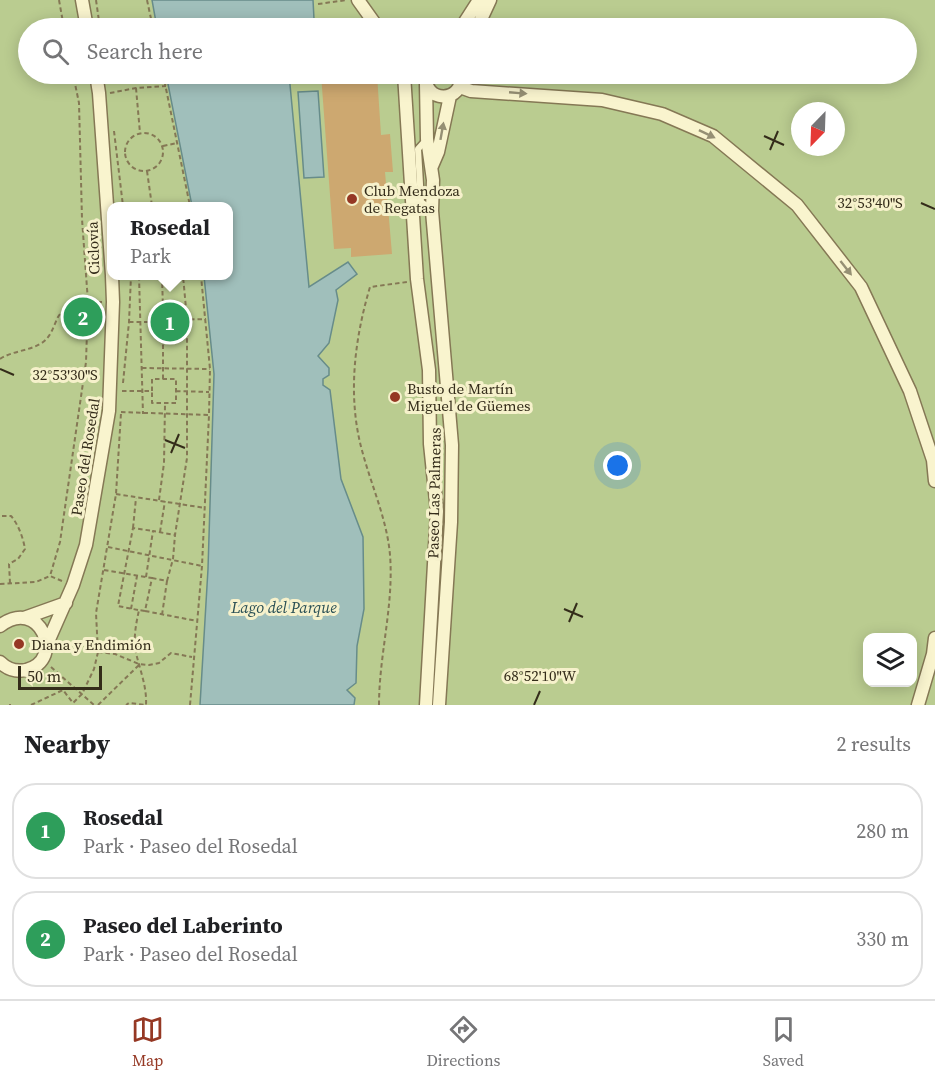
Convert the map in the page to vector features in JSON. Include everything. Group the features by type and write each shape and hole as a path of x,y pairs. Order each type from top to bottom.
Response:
{"street":[{"path":"82,0 85,18"},
{"path":"358,0 371,18"},
{"path":"467,18 479,0"},
{"path":"482,18 490,0"},
{"name":"Paseo del Rosedal","path":"98,84 107,205"},
{"path":"405,84 417,279 429,370 430,444 437,511 426,705"},
{"path":"426,84 427,139 432,166"},
{"path":"428,84 429,89 438,96 450,96"},
{"path":"432,166 438,152 450,96 460,84"},
{"path":"460,87 471,90 602,100 662,114 713,136 797,205 861,287 909,391 933,460 935,481"},
{"name":"Paseo Las Palmeras","path":"432,166 432,211 452,445 451,522 439,705"},
{"name":"Paseo del Rosedal","path":"42,659 87,545 110,411 112,280"},
{"path":"24,618 66,603"},
{"path":"0,626 15,617 24,618 42,629 47,644"},
{"path":"918,705 933,654 935,638"},
{"path":"0,662 4,666 21,671 29,669 42,659"}],"lane":[{"path":"427,139 418,149 421,202 432,211"}],"path":[{"path":"59,0 62,18"},
{"path":"96,0 99,18"},
{"path":"147,0 151,18"},
{"path":"318,4 347,0"},
{"path":"50,576 60,542 86,362 88,302 82,219 79,103 75,84"},
{"path":"110,92 166,86 189,202"},
{"path":"136,88 140,133"},
{"path":"114,126 122,202"},
{"path":"140,133 153,135 162,147 162,158 159,164 147,171 130,166 124,150 129,139 140,133"},
{"path":"162,147 177,143"},
{"path":"147,171 151,202"},
{"path":"379,705 390,556 388,532 362,451 356,418 353,375 361,317 370,287 417,279"},
{"path":"131,280 122,391 152,391"},
{"path":"139,280 143,414"},
{"path":"162,280 163,309"},
{"path":"162,615 188,458 187,319 183,280"},
{"path":"190,705 202,566 209,415 210,369 201,280"},
{"path":"0,359 40,344 51,334 60,314 82,303 113,302"},
{"path":"152,322 156,312 163,309 172,313 175,320"},
{"path":"175,320 206,319"},
{"path":"152,322 156,328 164,331 170,329 175,320"},
{"path":"129,321 152,322"},
{"path":"163,380 164,331"},
{"path":"142,368 210,369"},
{"path":"152,379 176,380 176,391 176,403 152,403 152,379"},
{"path":"176,391 209,392"},
{"path":"159,500 164,463 165,403"},
{"path":"31,705 63,690 72,704 82,694 94,669 98,652 96,613 116,494 121,412 209,415"},
{"path":"116,494 205,508"},
{"path":"136,497 133,528 118,606 197,621"},
{"path":"160,532 165,501"},
{"path":"2,516 11,516 15,520 25,549 9,564 10,583"},
{"path":"133,528 175,535"},
{"path":"146,577 153,531"},
{"path":"108,547 202,566"},
{"path":"104,570 167,581"},
{"path":"131,609 137,575"},
{"path":"0,584 36,582 50,576 73,585"},
{"path":"145,611 152,578"},
{"path":"126,705 129,703 147,705 135,651 135,632 139,610"},
{"path":"98,652 115,654 139,664 159,663 171,653 193,657"},
{"path":"42,659 94,705"},
{"path":"98,705 139,664"}],"green space":[{"path":"0,0 935,0 935,705 0,705"}],"water":[{"path":"152,0 313,0 314,18 155,18"},
{"name":"Lago del Parque","path":"168,84 290,84 309,287 348,262 357,274 336,290 338,300 329,343 318,356 329,368 329,375 323,379 323,385 330,390 341,479 363,537 364,609 357,646 356,683 347,690 355,698 354,705 200,705 208,569 214,374 204,280 233,280 233,202 191,202"},
{"path":"318,91 324,177 304,178 298,92"}],"building":[{"path":"322,84 378,84 381,135 390,134 393,172 385,172 392,254 351,257 351,248 334,249"}],"place":[{"name":"Club Mendoza de Regatas","path":"352,199"},
{"name":"Paseo del Laberinto","path":"83,317"},
{"name":"Rosedal","path":"170,322"},
{"name":"Busto de Martín Miguel de Güemes","path":"395,397"},
{"name":"Diana y Endimión","path":"19,644"}]}
